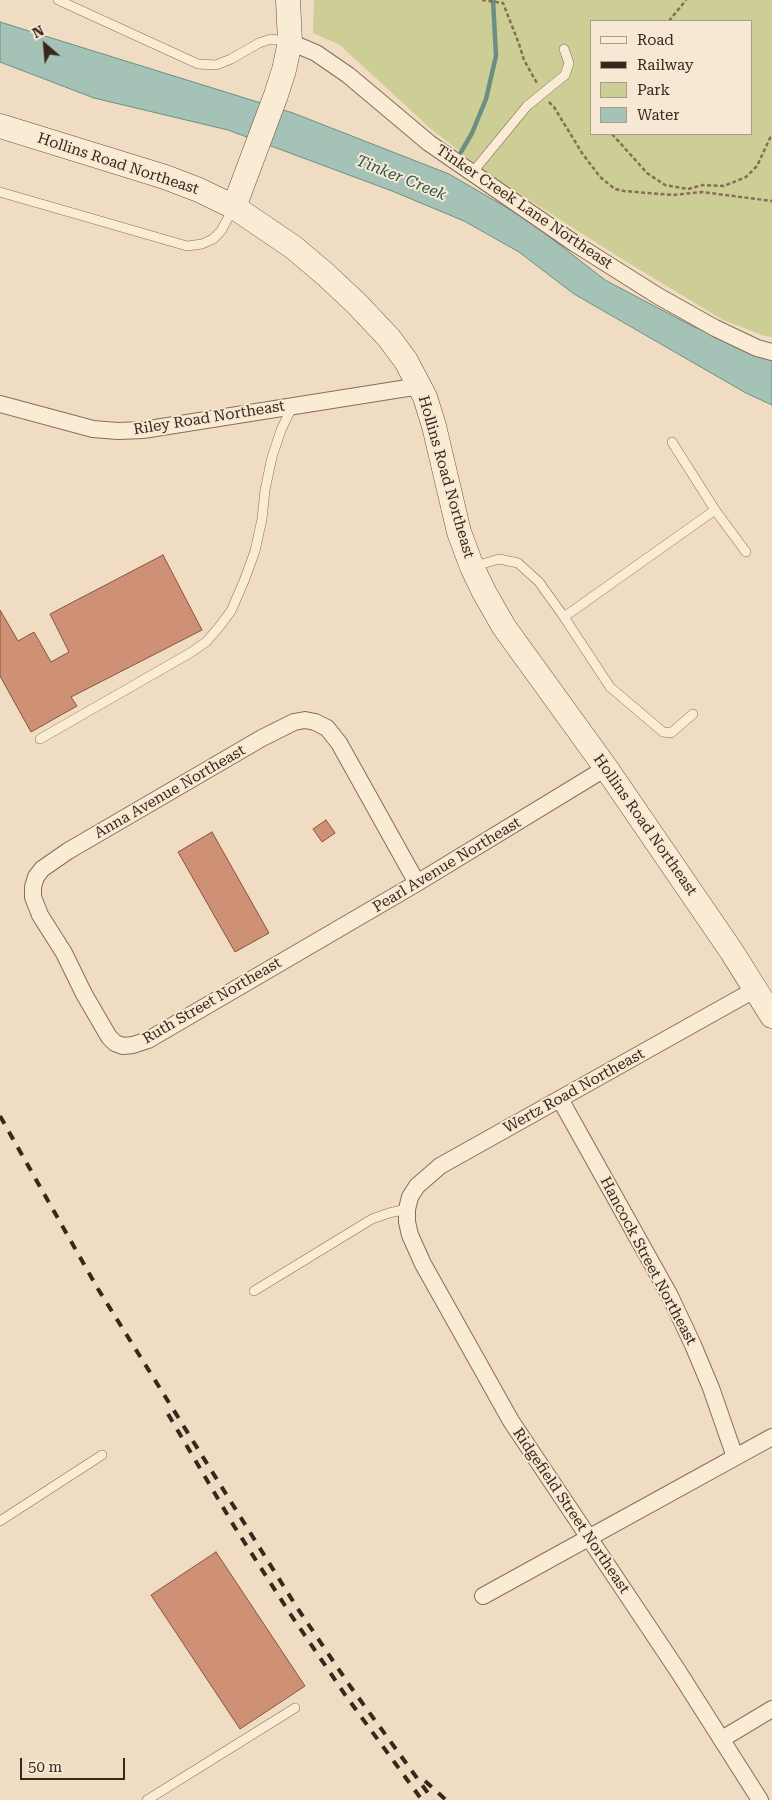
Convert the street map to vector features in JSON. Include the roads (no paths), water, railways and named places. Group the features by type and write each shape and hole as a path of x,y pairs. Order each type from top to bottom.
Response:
{"main road":[{"path":"234,207 284,70 290,42 288,0"},
{"name":"Hollins Road Northeast","path":"0,126 165,177 199,190 234,207 293,247 325,274 389,338 406,361 420,386 434,426 460,532 472,567 484,592 504,627 606,768 756,989 772,1016"}],"street":[{"name":"Tinker Creek Lane Northeast","path":"290,42 316,53 348,75 429,143 574,243 658,296 715,328 757,348 772,352"},
{"name":"Riley Road Northeast","path":"0,404 93,429 143,430 420,386"},
{"name":"Anna Avenue Northeast","path":"83,843 257,742 294,722 305,720 315,722 327,728 340,743 418,883"},
{"name":"Pearl Avenue Northeast","path":"287,959 418,883 606,768"},
{"name":"Ruth Street Northeast","path":"83,843 42,869 36,877 33,887 34,897 40,916 64,953 84,994 109,1037 115,1043 123,1046 148,1040 287,959"},
{"name":"Wertz Road Northeast","path":"407,1209 410,1197 417,1186 426,1176 440,1166 756,989"},
{"name":"Hancock Street Northeast","path":"560,1099 670,1296 711,1388 735,1456"},
{"name":"Ridgefield Street Northeast","path":"407,1209 410,1235 456,1325 511,1421 722,1738 760,1800"},
{"path":"484,1596 772,1436"},
{"path":"722,1738 772,1709"}],"lane":[{"path":"58,0 198,64 216,65 259,43 271,39 290,42"},
{"path":"472,173 527,106 565,75 569,63 564,49"},
{"path":"0,192 187,246 202,244 213,239 221,231 234,207"},
{"path":"40,739 190,653 206,642 219,628 230,611 255,551 272,457 281,430 293,405"},
{"path":"672,442 715,510 746,552"},
{"path":"564,617 715,510"},
{"path":"472,567 499,559 518,563 540,582 610,687 663,732 671,733 693,714"},
{"path":"254,1291 372,1219 407,1209"},
{"path":"0,1519 102,1455"},
{"path":"147,1800 295,1708"}],"water":[{"name":"Tinker Creek","path":"0,22 293,113 449,174 528,220 605,280 694,327 772,357 772,405 746,393 574,294 519,252 464,221 392,191 228,130 94,98 0,62"}],"waterway":[{"path":"461,152 472,133 486,99 496,56 493,0"}],"railway":[{"path":"0,1116 98,1289 296,1606 350,1686 433,1800"},
{"path":"168,1414 234,1526 291,1615 346,1696 422,1800"},
{"path":"425,1781 446,1800"}]}
